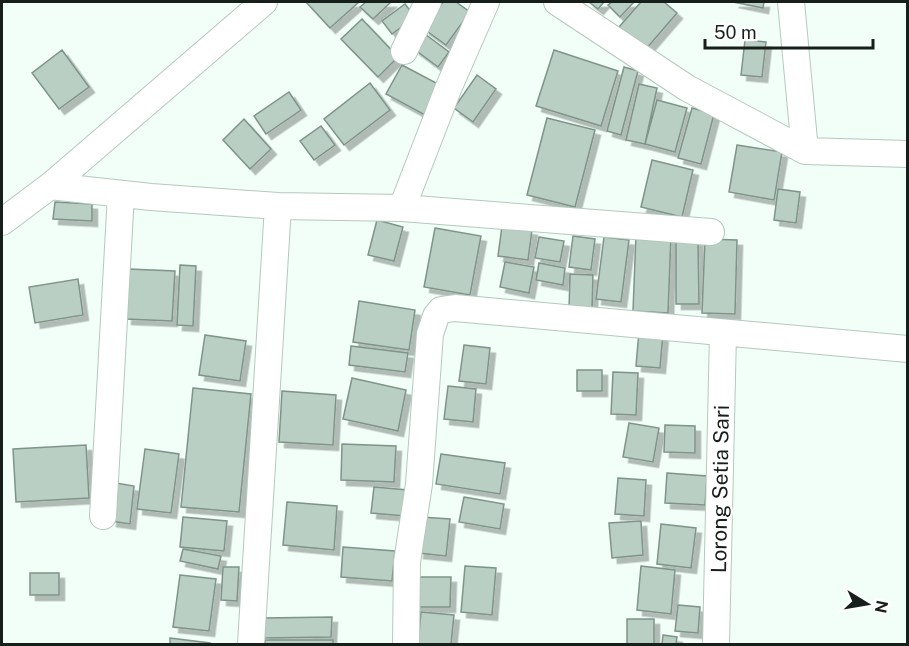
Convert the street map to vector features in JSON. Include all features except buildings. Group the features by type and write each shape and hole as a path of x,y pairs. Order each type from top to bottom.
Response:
{"street":[{"path":"2,222 50,186 264,2"},
{"path":"404,51 428,2"},
{"path":"402,208 448,89 486,2"},
{"path":"557,2 687,88 805,151 908,154"},
{"path":"791,2 805,151"},
{"path":"50,186 120,194 278,206 402,208 711,232"},
{"path":"103,516 120,194"},
{"path":"251,645 278,206"},
{"path":"406,645 407,562 419,484 430,334 436,316 441,310 454,308 908,349"},
{"name":"Lorong Setia Sari","path":"716,645 723,333"}]}
